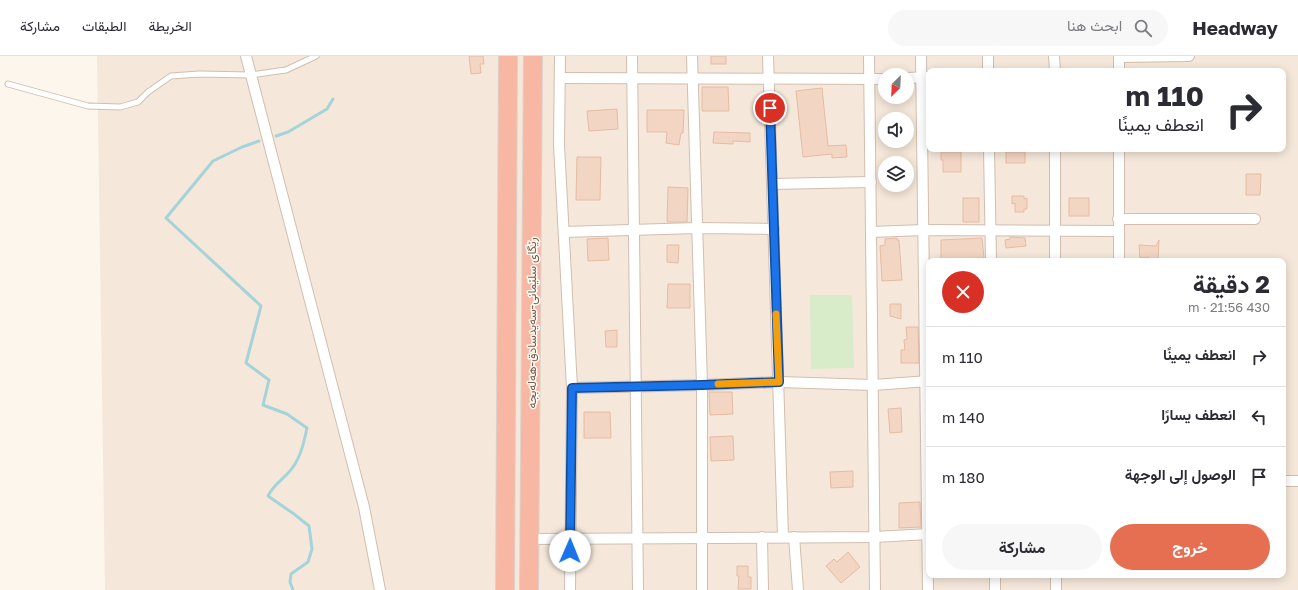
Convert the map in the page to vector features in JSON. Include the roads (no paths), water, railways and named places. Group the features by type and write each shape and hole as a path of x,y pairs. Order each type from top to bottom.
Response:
{"highway":[{"name":"رێگای سلێمانی-سەیدسادق-هەلەبجە","path":"505,590 508,56"},
{"name":"رێگای سلێمانی-سەیدسادق-هەلەبجە","path":"529,590 533,56"},
{"path":"506,351 531,353"}],"street":[{"path":"246,56 364,507 380,590"},
{"path":"560,56 559,145 572,388 570,590"},
{"path":"632,56 638,590"},
{"path":"692,56 702,385 702,590"},
{"path":"768,56 779,382 782,537"},
{"path":"870,56 875,590"},
{"path":"921,56 926,78 924,230 926,331"},
{"path":"988,56 988,68"},
{"path":"1054,56 1055,68"},
{"path":"1120,68 1119,56 1189,56"},
{"path":"560,78 878,79"},
{"path":"914,78 926,78"},
{"path":"990,152 991,258"},
{"path":"1055,152 1056,258"},
{"path":"1119,152 1119,258"},
{"path":"772,184 871,182"},
{"path":"1118,219 1255,219"},
{"path":"564,232 697,228 774,229"},
{"path":"872,232 924,230 1118,231"},
{"path":"572,388 779,382 873,385 926,381"},
{"path":"1286,482 1298,481"},
{"path":"530,539 874,537 926,534"},
{"path":"762,537 763,590"},
{"path":"794,537 798,590"},
{"path":"928,578 928,590"},
{"path":"995,578 996,590"},
{"path":"1056,578 1056,590"}],"lane":[{"path":"8,84 88,106 120,107 138,102 148,92 171,76 199,74 251,75 286,70 316,56"}],"waterway":[{"path":"276,136 288,132 327,109 333,99"},
{"path":"259,141 242,147 213,161 166,218 261,306 246,363 269,380 263,405 287,414 307,428 302,449 296,463 274,487 268,496 309,526 312,549 308,562 291,574 290,582 293,590"}]}
